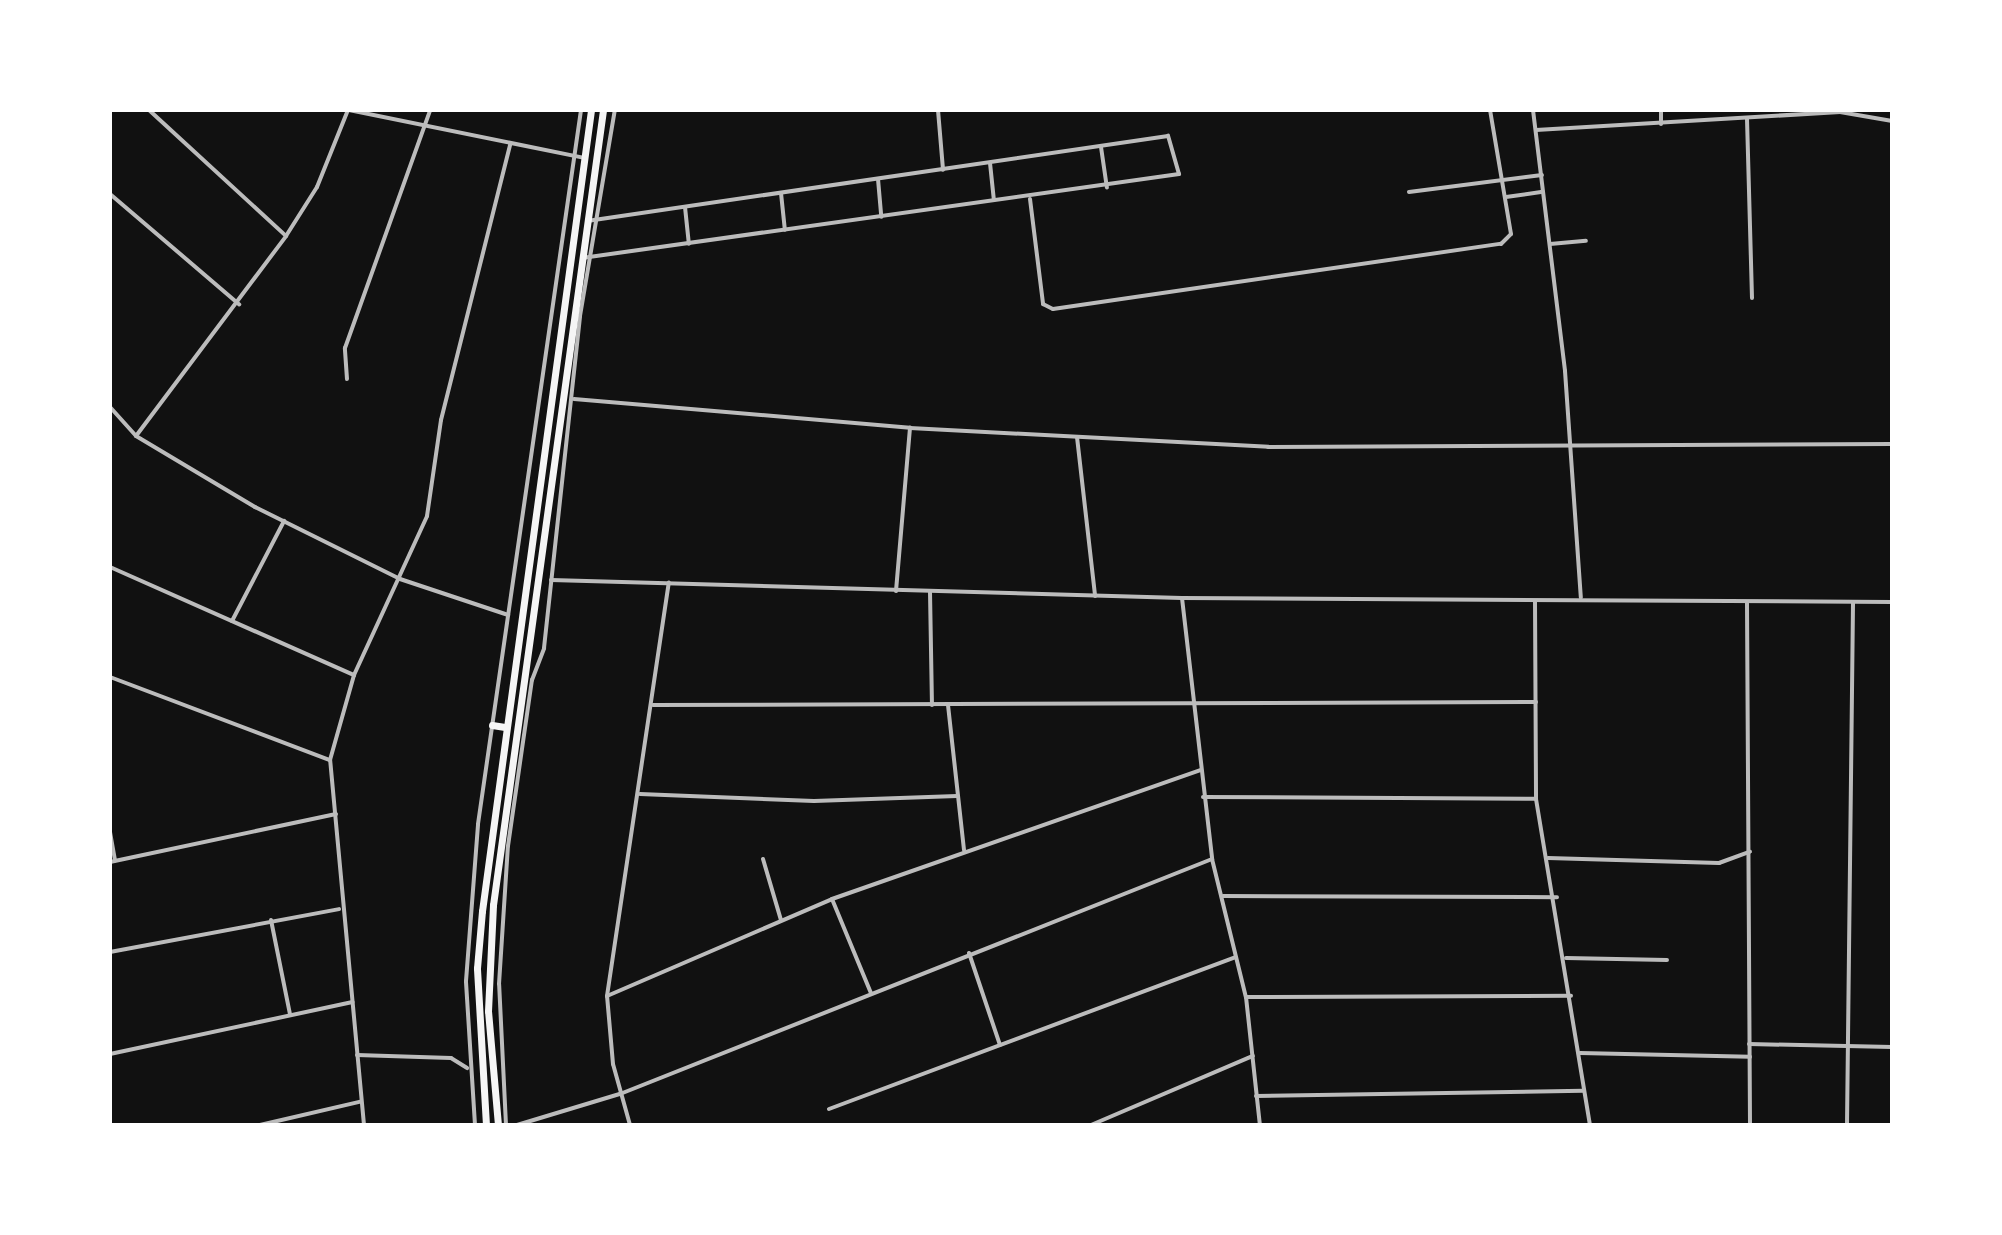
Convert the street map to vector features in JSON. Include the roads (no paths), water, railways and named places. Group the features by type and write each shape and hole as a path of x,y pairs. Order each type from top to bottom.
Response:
{"highway":[{"path":"486,1125 477,968 579,157 591,110"},
{"path":"498,1125 488,1011 493,905 603,110"},
{"path":"492,725 505,727"}],"street":[{"path":"149,110 286,236"},
{"path":"136,436 239,304 286,236 317,187 348,110 425,130 579,157"},
{"path":"347,379 345,348 430,110"},
{"path":"475,1125 468,1068 468,918 492,725 579,157 581,110"},
{"path":"506,1125 499,984 508,846 551,580 592,257 615,110"},
{"path":"938,110 943,170"},
{"path":"1030,199 1043,304 1053,309 1501,244 1511,234 1490,110"},
{"path":"1533,110 1565,371 1565,450 1581,597"},
{"path":"1661,110 1661,124"},
{"path":"1536,130 1840,112 1892,121"},
{"path":"1747,119 1752,298"},
{"path":"582,258 994,201 1030,199 1179,174 1168,136 587,221"},
{"path":"364,1125 359,1102 352,1002 340,909 330,760 354,675 427,516 441,420 510,145"},
{"path":"1101,147 1107,188"},
{"path":"990,163 994,201"},
{"path":"1409,192 1542,175"},
{"path":"878,179 881,217"},
{"path":"1506,197 1544,191"},
{"path":"781,193 785,230"},
{"path":"110,194 239,304"},
{"path":"685,207 689,245"},
{"path":"1550,244 1586,241"},
{"path":"574,399 910,428 1077,437 1565,450 1892,444"},
{"path":"110,407 136,436 284,521 400,579 509,615"},
{"path":"896,591 910,428"},
{"path":"1077,437 1095,596"},
{"path":"232,621 284,521"},
{"path":"110,567 354,675"},
{"path":"551,580 1182,598 1535,601 1581,597 1892,602"},
{"path":"630,1125 620,1094 607,996 640,794 669,583"},
{"path":"930,592 932,705"},
{"path":"1182,598 1212,859 1246,997 1260,1125"},
{"path":"1535,601 1536,799 1557,897 1590,1125"},
{"path":"1747,602 1750,1125"},
{"path":"1847,1125 1853,602"},
{"path":"110,677 330,760"},
{"path":"653,705 948,705 1195,700 1536,702"},
{"path":"948,705 964,850"},
{"path":"607,996 832,899 964,850 1201,770"},
{"path":"640,794 814,801 957,796"},
{"path":"1203,797 1536,799"},
{"path":"110,832 112,862 336,814"},
{"path":"1740,859 1750,852"},
{"path":"1548,858 1750,860"},
{"path":"763,859 781,920"},
{"path":"517,1125 620,1094 1212,859"},
{"path":"1223,896 1557,897"},
{"path":"832,899 871,993"},
{"path":"110,952 340,909"},
{"path":"271,920 290,1014"},
{"path":"969,953 1000,1045"},
{"path":"829,1109 1236,957"},
{"path":"1566,958 1667,960"},
{"path":"1246,997 1571,996"},
{"path":"110,1054 352,1002"},
{"path":"1749,1044 1892,1047"},
{"path":"1579,1053 1750,1057"},
{"path":"357,1055 451,1058 468,1068"},
{"path":"1091,1125 1253,1056"},
{"path":"1256,1096 1583,1091"},
{"path":"260,1125 359,1102"}]}
